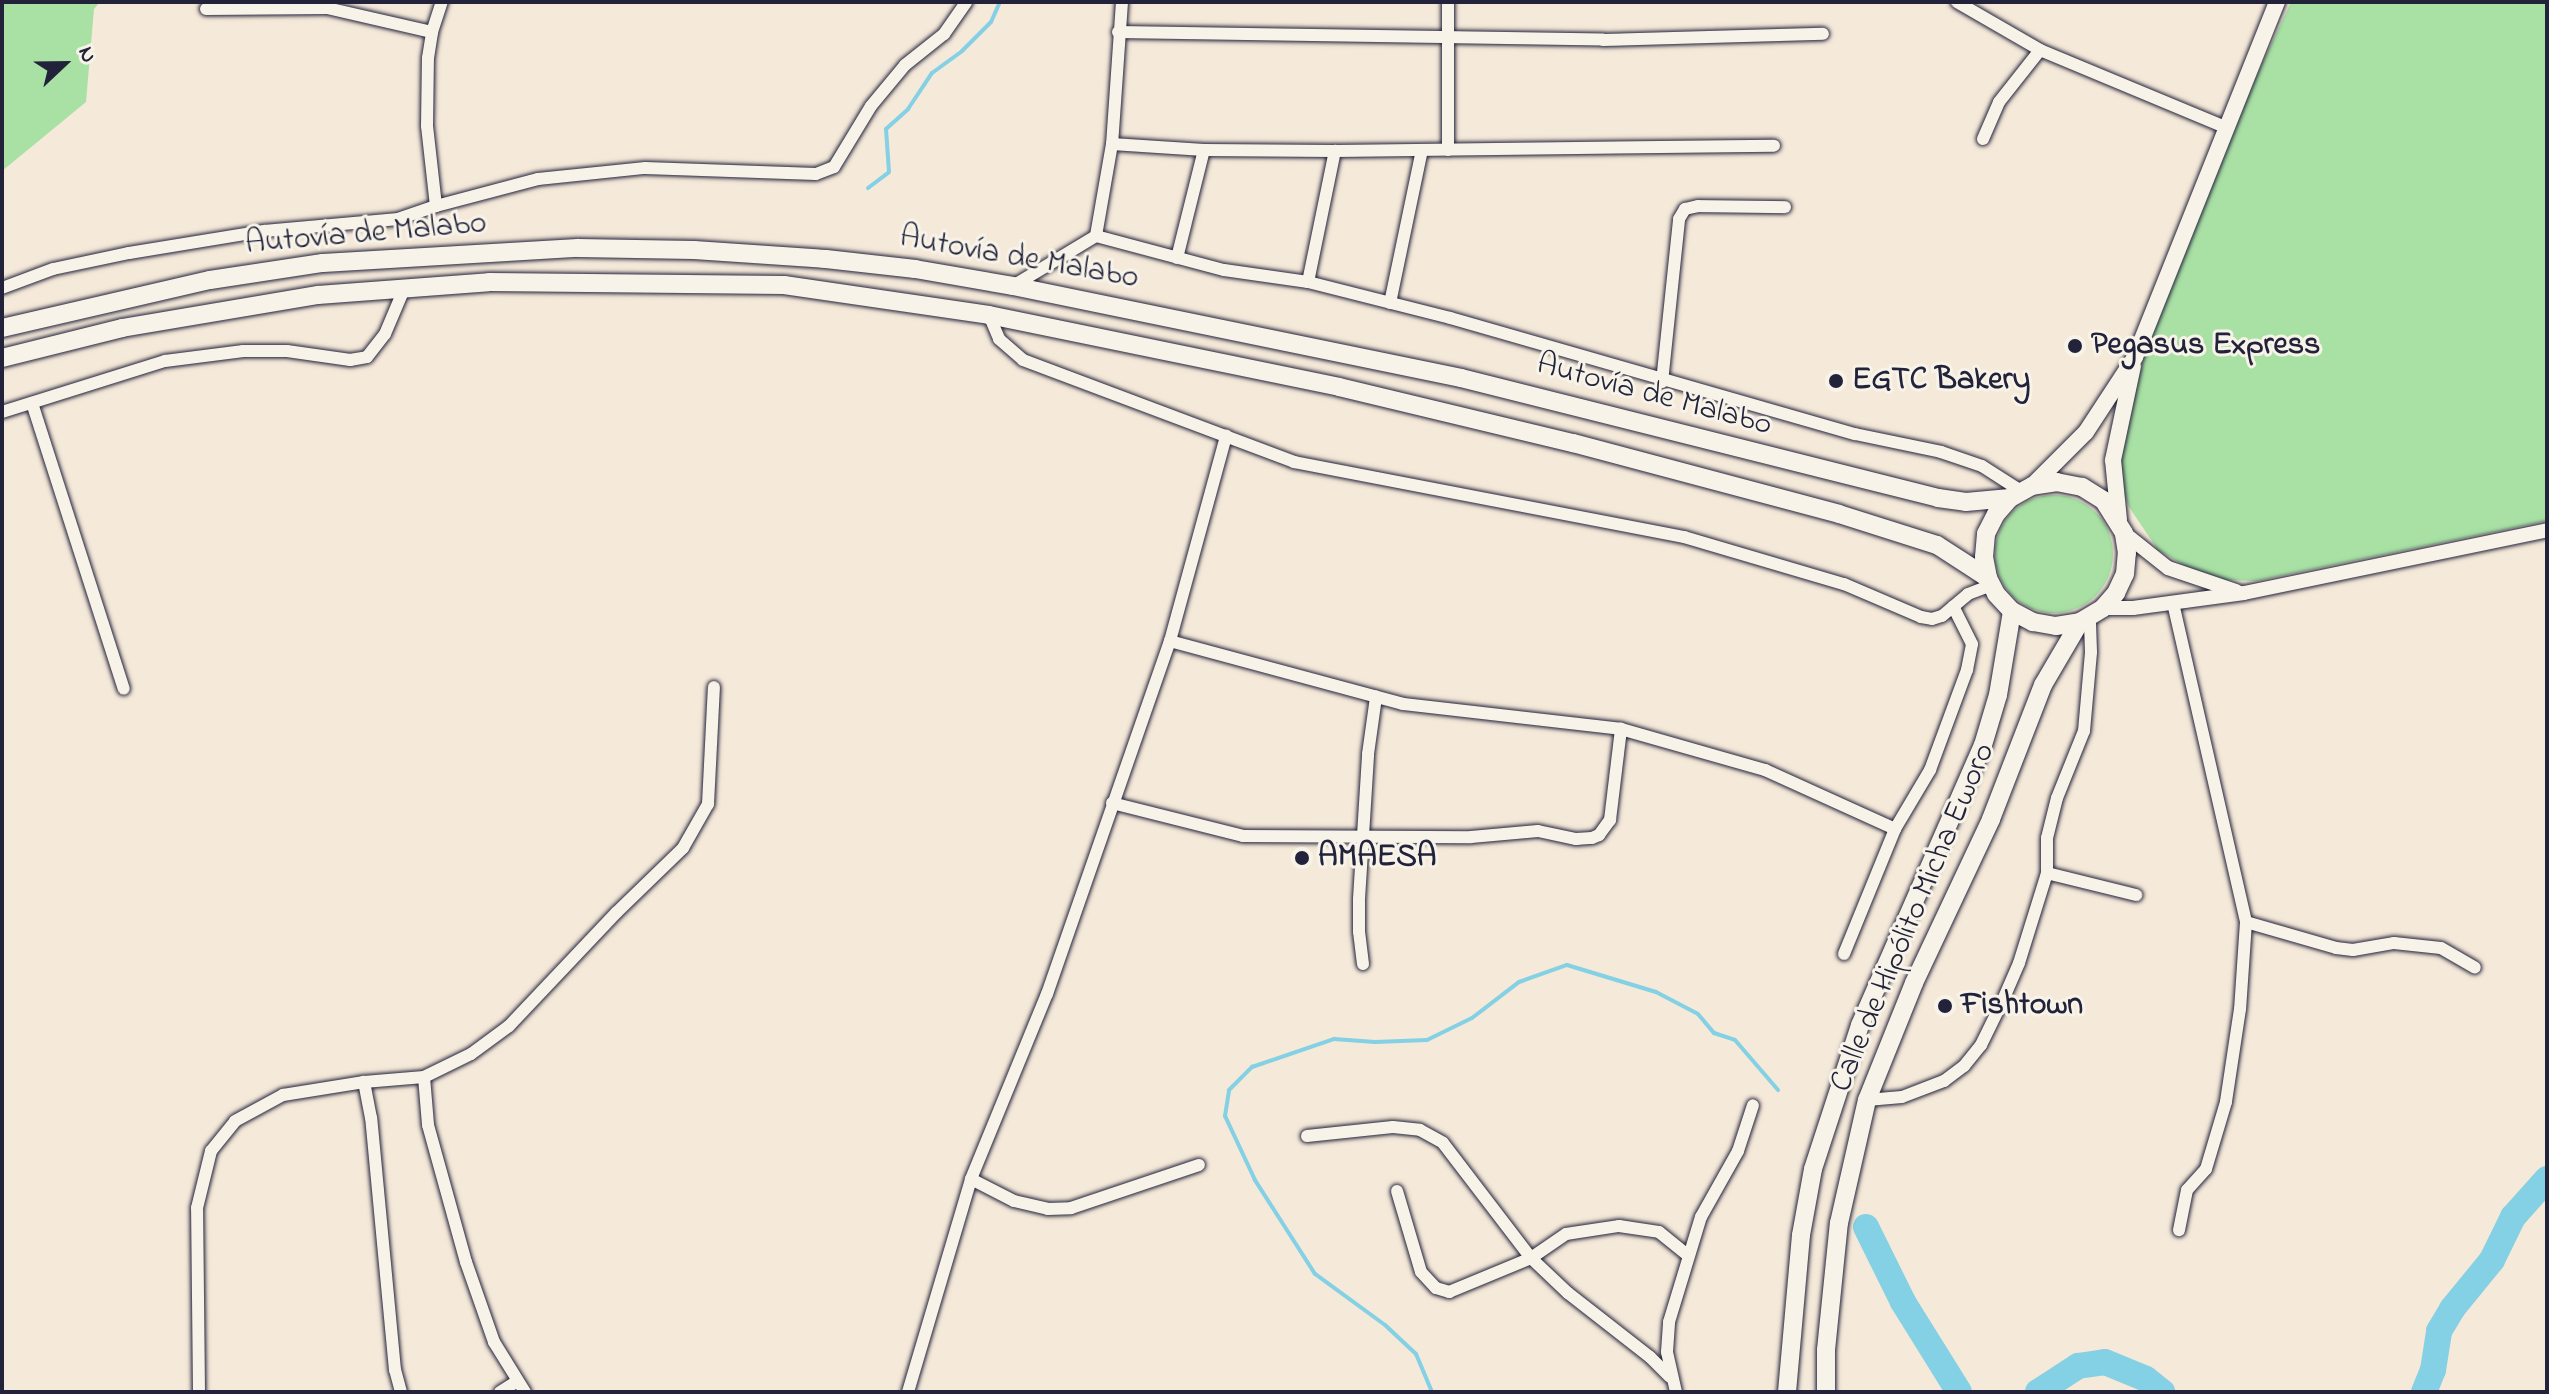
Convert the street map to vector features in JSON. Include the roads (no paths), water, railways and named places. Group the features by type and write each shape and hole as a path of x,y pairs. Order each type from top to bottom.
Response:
{"main road":[{"path":"2135,357 2086,432 1996,514 1986,534 1984,557 1990,582 2012,611 2033,622 2056,626 2091,616 2116,593 2125,574 2127,553 2113,460 2135,357 2277,2"},
{"name":"Autovía de Malabo","path":"2,328 210,280 323,263 578,248 694,250 826,259 915,269 1013,286 1461,378 1938,498 1966,502 2021,491"},
{"name":"Autovía de Malabo","path":"2,358 122,328 318,295 504,282 784,285 989,315 1339,387 1573,443 1896,531 1937,545 1990,582"},
{"path":"2021,491 2057,482 2082,487 2103,500 2121,527"},
{"name":"Calle de Hipólito Micha Eworo","path":"1787,1392 1801,1235 1813,1169 1860,1025 1983,745 1998,695 2012,611"},
{"name":"Calle de Hipólito Micha Eworo","path":"1826,1392 1826,1350 1839,1223 1867,1100 1914,983 1991,819 2043,685 2091,616"}],"street":[{"path":"436,206 427,126 432,32 442,2"},
{"path":"2,288 53,269 129,253 264,231 398,219 538,179 645,168 816,174 834,167 871,106 905,65 944,34 966,2"},
{"path":"1096,236 1112,144 1122,2"},
{"path":"1448,2 1448,150"},
{"path":"1957,2 2040,50 2225,127"},
{"path":"206,9 327,8 432,32"},
{"path":"1118,32 1603,40 1823,34"},
{"path":"1983,139 1999,102 2040,50"},
{"path":"1112,144 1204,150 1335,151 1774,146"},
{"path":"1177,258 1204,150"},
{"path":"1390,303 1422,150"},
{"path":"1308,282 1335,151"},
{"path":"1662,382 1679,219 1685,209 1698,206 1785,207"},
{"path":"1013,286 1096,236 1224,270 1308,282 1560,348 1662,382 1855,434 1941,452 1982,466 2021,491"},
{"path":"2,412 165,361 206,355 287,351 350,360 367,357 385,334 404,289"},
{"path":"989,315 999,339 1023,360 1251,448 1314,468 1684,537 1844,584 1921,617 1942,616 1990,582"},
{"path":"32,403 124,689"},
{"path":"908,1392 971,1179 1047,994 1170,641 1226,436"},
{"path":"2121,527 2168,568 2244,593"},
{"path":"1867,1100 1902,1097 1944,1081 1964,1066 1981,1045 2019,963 2047,873 2047,838 2057,798 2084,731 2091,616 2244,593 2547,530"},
{"path":"2173,603 2246,922 2240,1009 2226,1102 2206,1169 2187,1190 2179,1230"},
{"path":"1844,954 1895,829 1930,770 1967,670 1972,644 1953,606"},
{"path":"1170,641 1329,681 1403,704 1621,729 1765,770 1895,829"},
{"path":"199,1392 197,1208 211,1151 235,1121 283,1095 364,1082 424,1077 471,1054 509,1026 616,913 683,848 708,804 714,687"},
{"path":"1363,964 1359,932 1368,754 1376,697"},
{"path":"1112,803 1243,836 1471,837 1538,831 1576,839 1599,835 1610,820 1621,729"},
{"path":"2047,873 2136,895"},
{"path":"2246,922 2336,948 2353,950 2394,943 2435,946 2452,952 2475,968"},
{"path":"424,1077 428,1125 466,1262 494,1342 521,1387 500,1392"},
{"path":"364,1082 371,1118 395,1370 401,1392"},
{"path":"1676,1392 1670,1377 1669,1322 1701,1217 1738,1151 1753,1105"},
{"path":"1307,1136 1393,1127 1420,1130 1443,1143 1531,1258 1568,1293 1650,1357 1670,1377"},
{"path":"971,1179 1014,1201 1048,1209 1071,1208 1199,1165"},
{"path":"1397,1191 1421,1272 1436,1288 1449,1292 1531,1258 1566,1234 1619,1226 1659,1232 1687,1255"}],"waterway":[{"path":"868,188 889,172 886,129 908,109 932,73 962,51 991,22 1000,2"},
{"path":"1432,1392 1416,1354 1385,1325 1315,1274 1255,1180 1225,1116 1229,1090 1252,1067 1334,1039 1375,1042 1427,1040 1472,1018 1519,982 1567,965 1656,992 1698,1014 1714,1033 1735,1040 1778,1090"},
{"path":"2424,1392 2433,1370 2439,1331 2452,1309 2492,1260 2513,1217 2547,1179"},
{"path":"1866,1227 1903,1302 1959,1392"},
{"path":"2038,1392 2078,1366 2105,1362 2146,1379 2162,1392"}],"place":[{"name":"Pegasus Express","path":"2075,346"},
{"name":"EGTC Bakery","path":"1836,381"},
{"name":"AMAESA","path":"1302,858"},
{"name":"Fishtown","path":"1945,1006"}]}
